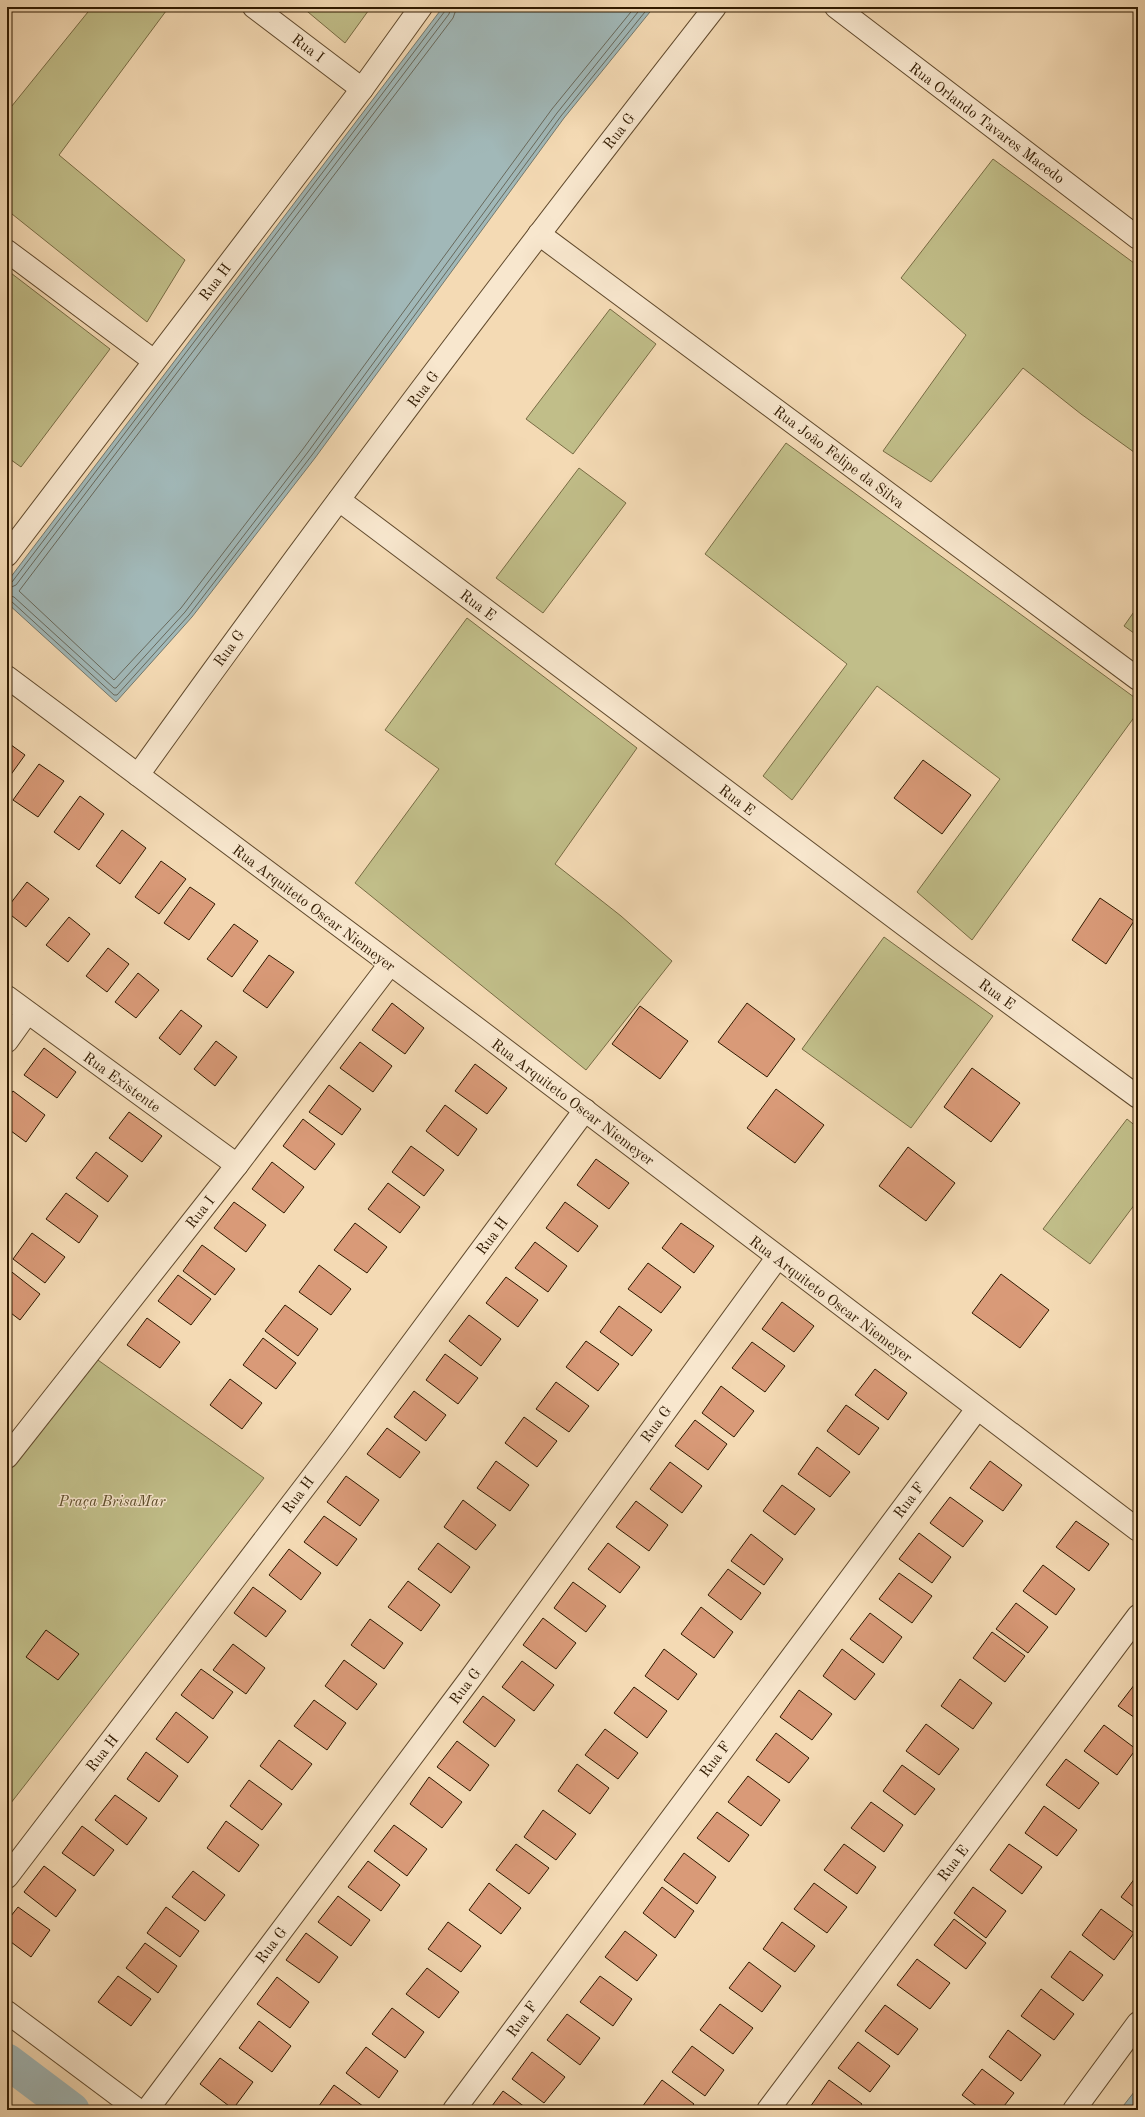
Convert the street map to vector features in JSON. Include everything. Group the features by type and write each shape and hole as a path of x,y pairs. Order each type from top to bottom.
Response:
{"street":[{"name":"Rua I","path":"254,7 362,90"},
{"name":"Rua H","path":"7,555 362,90 421,7"},
{"name":"Rua G","path":"138,775 239,634 339,500 539,234 714,7"},
{"name":"Rua Orlando Tavares Macedo","path":"836,7 1138,238"},
{"name":"Rua João Felipe da Silva","path":"539,234 1138,679"},
{"path":"7,250 154,361"},
{"name":"Rua E","path":"339,500 940,952 1138,1097"},
{"name":"Rua Arquiteto Oscar Niemeyer","path":"7,677 585,1110 777,1258 1138,1530"},
{"name":"Rua I","path":"7,1457 237,1165 390,964"},
{"name":"Rua Existente","path":"7,998 237,1165"},
{"path":"7,1041 27,1013"},
{"name":"Rua H","path":"7,1877 331,1452 585,1110"},
{"name":"Rua G","path":"147,2110 470,1679 777,1258"},
{"name":"Rua F","path":"454,2110 976,1409"},
{"name":"Rua E","path":"768,2110 1138,1616"},
{"path":"7,2012 138,2110"},
{"path":"1074,2110 1138,2023"}],"green space":[{"path":"92,7 169,7 59,155 185,260 147,322 7,210 7,112"},
{"path":"302,7 371,7 345,43"},
{"path":"993,159 1138,266 1138,455 1081,414 1023,368 931,482 883,451 966,335 901,278"},
{"path":"7,270 110,349 21,467 7,457"},
{"path":"610,309 656,344 573,454 526,419"},
{"path":"786,443 1138,700 1138,712 972,940 917,892 1000,779 877,686 792,800 763,776 847,664 705,554"},
{"path":"579,468 626,503 543,613 496,578"},
{"path":"1138,606 1138,636 1124,626"},
{"path":"467,618 637,748 555,864 621,916 672,961 586,1070 355,883 439,769 385,730"},
{"path":"884,937 993,1016 911,1128 802,1049"},
{"path":"1127,1119 1138,1128 1138,1200 1090,1264 1043,1229"},
{"name":"Praça BrisaMar","path":"88,1353 264,1478 7,1808 7,1462"}],"water":[{"path":"443,7 654,7 564,118 315,458 192,617 116,702 7,603 7,582"},
{"path":"1138,2087 1138,2110 1120,2110"}],"building":[{"path":"7,742 25,755 7,780"},
{"path":"923,760 971,795 942,834 894,798"},
{"path":"39,764 64,781 38,817 13,800"},
{"path":"80,796 104,814 79,850 54,832"},
{"path":"122,830 146,848 120,884 96,866"},
{"path":"161,861 186,879 159,914 135,897"},
{"path":"27,882 49,899 26,927 7,912 7,908"},
{"path":"190,887 215,904 189,940 164,923"},
{"path":"1100,898 1134,921 1106,964 1072,940"},
{"path":"69,917 90,934 68,962 46,945"},
{"path":"234,924 258,941 232,977 207,959"},
{"path":"108,948 129,964 107,992 86,976"},
{"path":"269,955 294,972 267,1008 243,991"},
{"path":"138,973 159,990 136,1018 115,1002"},
{"path":"392,1003 424,1028 405,1054 372,1030"},
{"path":"747,1003 795,1039 767,1077 718,1042"},
{"path":"640,1006 688,1041 660,1079 612,1044"},
{"path":"181,1010 202,1026 180,1055 159,1038"},
{"path":"216,1041 237,1057 215,1086 194,1069"},
{"path":"360,1042 392,1066 373,1092 340,1068"},
{"path":"44,1048 76,1072 57,1098 24,1075"},
{"path":"475,1064 507,1088 487,1114 455,1091"},
{"path":"972,1068 1020,1103 991,1142 944,1107"},
{"path":"329,1085 361,1109 342,1135 309,1112"},
{"path":"776,1089 824,1125 795,1163 747,1128"},
{"path":"13,1091 45,1115 26,1142 7,1128 7,1099"},
{"path":"445,1105 477,1129 458,1156 426,1131"},
{"path":"129,1112 162,1136 142,1162 109,1138"},
{"path":"303,1119 335,1144 315,1170 283,1146"},
{"path":"411,1146 444,1170 424,1196 392,1172"},
{"path":"908,1147 955,1183 926,1221 879,1186"},
{"path":"96,1152 128,1176 108,1202 76,1178"},
{"path":"596,1159 629,1183 609,1209 577,1185"},
{"path":"272,1162 304,1187 284,1213 252,1189"},
{"path":"388,1183 420,1207 400,1233 368,1209"},
{"path":"66,1193 98,1216 79,1243 46,1219"},
{"path":"234,1202 266,1225 246,1252 214,1228"},
{"path":"565,1202 598,1226 578,1252 546,1228"},
{"path":"355,1223 387,1247 367,1273 334,1250"},
{"path":"681,1223 714,1246 694,1273 662,1248"},
{"path":"32,1233 65,1257 45,1283 13,1259"},
{"path":"535,1242 567,1266 548,1292 515,1268"},
{"path":"202,1245 235,1269 215,1295 183,1271"},
{"path":"648,1263 681,1287 661,1313 628,1289"},
{"path":"319,1265 351,1289 331,1315 299,1292"},
{"path":"8,1269 40,1294 20,1320 7,1310"},
{"path":"1001,1274 1049,1310 1020,1348 972,1313"},
{"path":"178,1275 211,1299 191,1325 158,1301"},
{"path":"506,1277 538,1300 518,1327 486,1303"},
{"path":"782,1302 814,1326 794,1352 762,1329"},
{"path":"285,1305 318,1329 298,1356 265,1331"},
{"path":"619,1306 652,1330 632,1356 600,1332"},
{"path":"469,1315 501,1339 481,1366 449,1341"},
{"path":"147,1318 180,1342 160,1368 127,1345"},
{"path":"263,1338 296,1363 276,1389 243,1365"},
{"path":"586,1341 619,1364 598,1391 566,1367"},
{"path":"752,1342 785,1366 765,1392 732,1368"},
{"path":"445,1354 478,1378 458,1404 426,1380"},
{"path":"875,1369 907,1393 888,1420 855,1395"},
{"path":"230,1379 262,1403 242,1429 210,1405"},
{"path":"556,1382 589,1406 569,1432 536,1409"},
{"path":"721,1386 754,1411 734,1437 702,1413"},
{"path":"414,1391 446,1415 426,1441 394,1417"},
{"path":"846,1405 879,1428 859,1455 827,1431"},
{"path":"524,1417 557,1441 537,1467 505,1443"},
{"path":"695,1420 727,1444 708,1470 675,1446"},
{"path":"387,1428 420,1452 400,1478 367,1454"},
{"path":"817,1447 850,1472 830,1497 798,1474"},
{"path":"496,1461 529,1485 510,1511 477,1488"},
{"path":"990,1461 1022,1485 1003,1511 970,1488"},
{"path":"670,1462 702,1486 682,1513 650,1489"},
{"path":"346,1476 379,1500 360,1526 327,1502"},
{"path":"782,1485 815,1509 795,1535 763,1511"},
{"path":"950,1497 983,1521 963,1547 930,1523"},
{"path":"463,1500 496,1525 476,1550 444,1527"},
{"path":"636,1501 668,1525 649,1551 616,1527"},
{"path":"324,1516 357,1539 337,1566 304,1542"},
{"path":"1076,1521 1109,1544 1089,1571 1056,1547"},
{"path":"919,1533 951,1557 932,1583 899,1559"},
{"path":"751,1534 783,1559 764,1585 731,1561"},
{"path":"438,1543 470,1567 451,1593 418,1569"},
{"path":"608,1543 640,1567 620,1593 588,1569"},
{"path":"289,1549 321,1573 301,1600 269,1575"},
{"path":"1043,1565 1075,1589 1056,1615 1023,1591"},
{"path":"728,1569 761,1593 741,1620 708,1595"},
{"path":"899,1573 932,1596 912,1623 879,1599"},
{"path":"408,1581 440,1605 421,1631 388,1607"},
{"path":"573,1582 606,1606 586,1632 554,1608"},
{"path":"253,1587 286,1611 266,1637 234,1613"},
{"path":"1016,1603 1048,1627 1028,1653 996,1629"},
{"path":"701,1607 733,1632 714,1658 681,1634"},
{"path":"870,1613 902,1637 883,1663 850,1639"},
{"path":"543,1618 576,1643 556,1669 523,1645"},
{"path":"370,1619 403,1643 384,1669 351,1645"},
{"path":"46,1630 79,1654 58,1680 26,1657"},
{"path":"992,1632 1025,1656 1005,1682 973,1658"},
{"path":"233,1644 265,1668 246,1694 213,1670"},
{"path":"664,1649 697,1674 678,1700 645,1676"},
{"path":"842,1649 875,1674 855,1700 823,1676"},
{"path":"344,1660 377,1684 357,1710 325,1686"},
{"path":"522,1661 554,1685 534,1711 502,1687"},
{"path":"201,1669 233,1692 213,1719 181,1695"},
{"path":"960,1679 992,1703 973,1729 941,1706"},
{"path":"1138,1680 1138,1720 1118,1706"},
{"path":"634,1687 667,1711 647,1738 614,1713"},
{"path":"799,1690 832,1714 812,1740 780,1717"},
{"path":"483,1696 515,1720 495,1747 463,1722"},
{"path":"314,1700 346,1723 327,1750 294,1726"},
{"path":"176,1712 208,1737 188,1763 156,1739"},
{"path":"926,1724 959,1749 939,1775 906,1751"},
{"path":"1104,1725 1136,1749 1117,1775 1084,1751"},
{"path":"605,1729 638,1753 618,1779 585,1755"},
{"path":"776,1733 809,1758 789,1783 756,1760"},
{"path":"279,1740 312,1764 292,1790 260,1766"},
{"path":"457,1741 489,1765 470,1791 437,1767"},
{"path":"146,1752 178,1776 159,1802 127,1779"},
{"path":"1066,1759 1099,1783 1079,1809 1046,1785"},
{"path":"577,1764 609,1788 590,1814 558,1791"},
{"path":"902,1765 935,1789 915,1815 883,1791"},
{"path":"748,1776 780,1800 761,1826 728,1802"},
{"path":"429,1777 462,1802 442,1828 410,1804"},
{"path":"249,1780 282,1804 262,1830 230,1806"},
{"path":"115,1795 147,1818 127,1845 95,1820"},
{"path":"871,1802 903,1825 884,1852 851,1828"},
{"path":"1044,1806 1077,1830 1057,1856 1025,1833"},
{"path":"543,1810 576,1834 556,1860 524,1837"},
{"path":"717,1812 749,1835 729,1862 697,1838"},
{"path":"226,1821 259,1845 239,1872 207,1848"},
{"path":"394,1825 427,1849 407,1876 374,1851"},
{"path":"82,1826 114,1850 94,1876 62,1853"},
{"path":"516,1844 549,1868 529,1894 496,1870"},
{"path":"844,1844 876,1867 857,1894 824,1870"},
{"path":"1009,1844 1042,1867 1022,1894 990,1870"},
{"path":"684,1853 716,1877 697,1904 664,1880"},
{"path":"368,1861 400,1885 381,1911 348,1887"},
{"path":"44,1866 76,1890 56,1917 24,1892"},
{"path":"193,1871 225,1895 205,1921 172,1897"},
{"path":"1138,1874 1138,1910 1121,1897"},
{"path":"489,1883 521,1908 501,1934 469,1910"},
{"path":"814,1883 847,1907 827,1933 794,1909"},
{"path":"662,1887 694,1911 675,1938 643,1913"},
{"path":"973,1887 1006,1911 986,1938 954,1913"},
{"path":"338,1896 370,1920 351,1946 318,1922"},
{"path":"18,1907 50,1930 31,1957 7,1939 7,1921"},
{"path":"166,1907 199,1931 180,1957 147,1933"},
{"path":"1101,1909 1134,1933 1114,1960 1082,1935"},
{"path":"954,1919 986,1943 966,1969 934,1945"},
{"path":"448,1922 481,1946 461,1972 428,1949"},
{"path":"782,1922 815,1946 795,1972 763,1949"},
{"path":"625,1931 657,1955 637,1981 605,1957"},
{"path":"306,1933 338,1957 319,1983 286,1960"},
{"path":"145,1943 177,1966 158,1993 126,1968"},
{"path":"1070,1951 1103,1975 1083,2001 1051,1977"},
{"path":"917,1959 950,1983 930,2009 897,1985"},
{"path":"749,1962 781,1986 762,2012 729,1988"},
{"path":"427,1968 459,1992 439,2018 406,1994"},
{"path":"118,1976 151,1999 131,2026 98,2002"},
{"path":"600,1976 632,1999 613,2026 580,2002"},
{"path":"277,1977 309,2002 290,2028 257,2004"},
{"path":"1041,1989 1074,2014 1054,2040 1021,2016"},
{"path":"720,2004 753,2028 733,2054 700,2030"},
{"path":"885,2005 918,2029 898,2055 865,2031"},
{"path":"392,2008 424,2032 405,2058 372,2034"},
{"path":"567,2014 600,2038 580,2065 547,2040"},
{"path":"259,2021 291,2046 272,2072 239,2048"},
{"path":"1008,2030 1041,2055 1021,2081 989,2057"},
{"path":"858,2042 890,2066 870,2092 838,2068"},
{"path":"692,2046 724,2070 705,2096 672,2072"},
{"path":"366,2047 398,2071 379,2098 346,2073"},
{"path":"532,2052 565,2077 544,2103 512,2079"},
{"path":"220,2058 253,2082 233,2109 200,2084"},
{"path":"982,2069 1014,2093 1001,2110 982,2110 962,2095"},
{"path":"662,2080 694,2104 689,2110 646,2110 642,2107"},
{"path":"829,2080 862,2104 857,2110 814,2110 810,2107"},
{"path":"334,2085 367,2109 316,2110"},
{"path":"503,2091 529,2110 489,2110"}],"waterway":[{"path":"7,2061 72,2110"}]}
